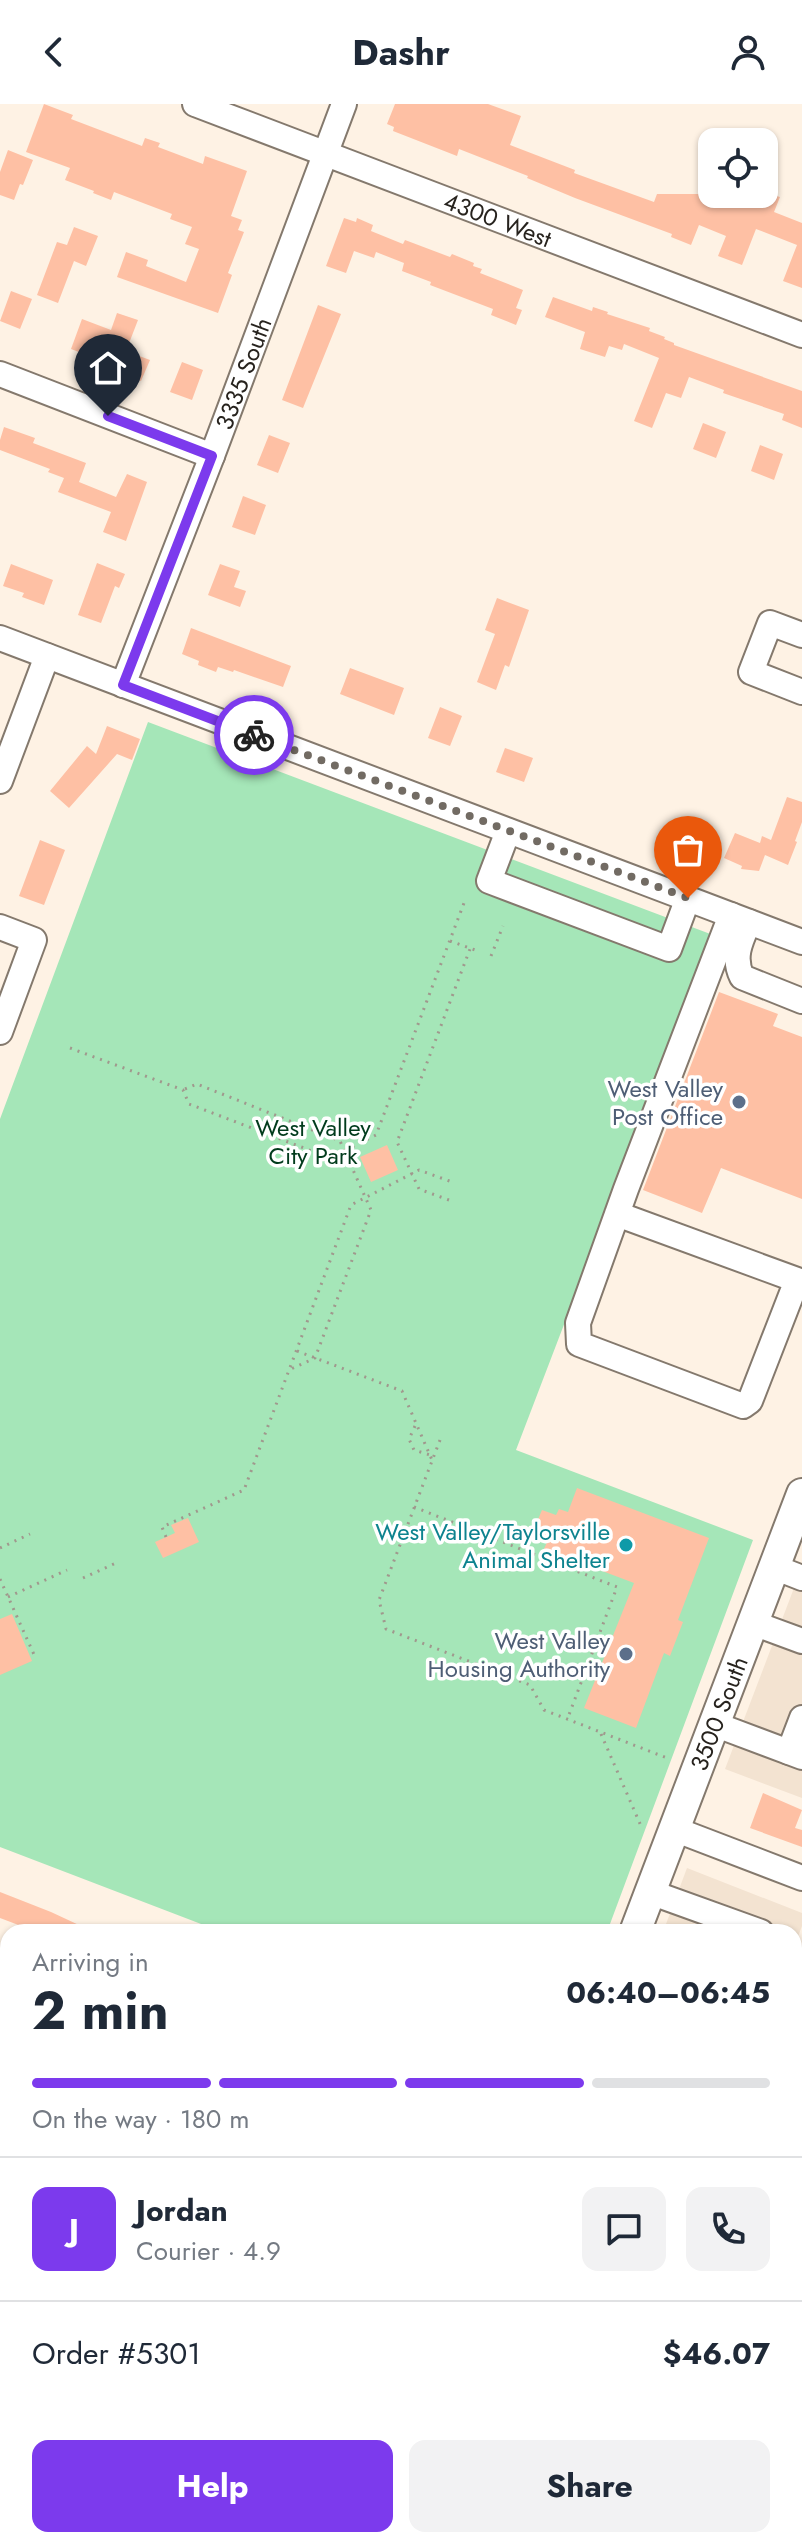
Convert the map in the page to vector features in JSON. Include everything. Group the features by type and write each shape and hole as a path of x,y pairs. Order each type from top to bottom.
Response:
{"main road":[{"name":"3500 South","path":"638,1924 802,1494"}],"street":[{"name":"4300 West","path":"195,104 802,335"},
{"name":"3335 South","path":"123,685 344,104"},
{"path":"0,374 212,456"},
{"path":"802,635 770,623 751,672 802,692"},
{"path":"0,638 802,942"},
{"path":"0,781 47,656"},
{"path":"508,831 489,881 669,949 688,898"},
{"path":"740,918 736,962 742,977 802,1001"},
{"path":"617,1214 797,1280 750,1401 743,1406 579,1344 578,1323 617,1214 740,918"},
{"path":"0,927 34,940 0,1032"},
{"path":"774,1567 802,1578"},
{"path":"753,1623 802,1641"},
{"path":"714,1724 796,1755 802,1718"},
{"path":"674,1829 802,1878"},
{"path":"650,1892 739,1924"}],"path":[{"path":"183,1090 189,1104 330,1158 376,1135 464,903"},
{"path":"491,956 503,926"},
{"path":"450,941 478,951"},
{"path":"449,1200 419,1189 397,1142 470,949"},
{"path":"70,1048 183,1090 197,1084 340,1141 371,1210 315,1358 291,1369"},
{"path":"166,1537 162,1527 244,1490 351,1205 419,1170 455,1183"},
{"path":"297,1351 402,1391 431,1458"},
{"path":"416,1423 409,1439 414,1450 431,1458"},
{"path":"440,1440 379,1600 386,1629 530,1685 544,1710 667,1758"},
{"path":"414,1507 617,1587 567,1720"},
{"path":"0,1548 30,1534"},
{"path":"83,1578 116,1563"},
{"path":"8,1597 67,1570"},
{"path":"0,1579 36,1659"},
{"path":"600,1733 641,1826"}],"shaded area":[{"path":"802,1567 802,1798 725,1769"},
{"path":"687,1868 802,1913 802,1924 666,1924"}],"green space":[{"name":"West Valley City Park","path":"148,722 713,935 516,1450 753,1540 610,1924 201,1924 0,1847 0,1119"}],"building":[{"path":"44,104 73,115 71,119 142,146 145,138 160,143 158,147 203,164 205,156 247,171 231,216 242,220 238,230 244,232 228,273 232,275 218,313 117,277 126,252 148,260 146,266 186,282 199,249 185,244 192,227 170,219 172,214 114,192 111,200 93,193 65,180 70,168 26,152"},
{"path":"395,104 488,104 521,116 510,145 575,170 574,173 654,202 657,194 698,194 698,208 776,208 774,212 802,223 802,288 783,281 797,245 756,229 742,265 718,256 726,236 699,225 691,245 671,237 672,234 575,198 459,149 457,156 393,131 394,127 387,124"},
{"path":"8,150 33,160 14,200 0,195 0,172"},
{"path":"344,218 356,222 357,218 373,225 371,231 403,244 405,240 450,257 452,254 474,263 473,266 482,269 480,273 523,290 516,308 522,310 516,325 491,315 493,309 402,271 404,263 376,252 374,258 354,251 346,273 326,266"},
{"path":"74,227 98,236 86,266 74,261 58,303 37,295 57,242 67,245"},
{"path":"11,291 32,299 20,329 0,321"},
{"path":"553,297 592,311 593,307 608,312 650,328 649,331 665,337 674,345 802,391 802,428 782,420 784,414 723,393 724,390 689,377 681,398 666,393 652,428 634,421 659,358 624,344 622,350 609,346 605,357 580,349 585,332 545,317"},
{"path":"318,305 341,314 303,408 282,400"},
{"path":"117,313 138,320 126,351 150,360 141,381 111,369 113,365 71,349 82,319 111,330"},
{"path":"182,362 203,370 192,400 170,392"},
{"path":"703,423 726,432 716,458 693,449"},
{"path":"4,427 35,438 33,443 86,463 79,482 116,497 127,474 147,482 126,541 103,532 111,512 58,492 64,478 48,472 50,469 0,450"},
{"path":"269,435 290,443 278,473 257,465"},
{"path":"760,445 783,454 774,480 751,471"},
{"path":"243,496 266,505 255,535 232,527"},
{"path":"97,563 125,574 119,588 115,586 101,623 78,615"},
{"path":"11,564 53,580 44,605 22,597 24,593 3,586"},
{"path":"220,564 240,571 234,587 246,591 240,607 208,595"},
{"path":"497,598 529,610 509,667 505,665 496,690 477,682 495,634 485,630"},
{"path":"191,628 291,666 283,687 234,670 218,667 216,672 198,665 199,661 182,654"},
{"path":"350,668 404,688 394,715 340,694"},
{"path":"440,707 462,716 450,746 428,738"},
{"path":"107,726 140,739 132,760 117,754 69,808 50,791 87,746 96,754"},
{"path":"505,748 533,758 524,782 496,772"},
{"path":"787,797 802,802 802,822 788,865 765,855 759,871 741,869 742,866 724,858 735,833 760,843 762,836 771,840"},
{"path":"40,840 65,850 44,905 19,896"},
{"name":"West Valley Post Office","path":"719,992 778,1014 773,1026 802,1037 802,1199 721,1168 702,1213 643,1190"},
{"path":"387,1145 398,1170 371,1182 360,1157"},
{"path":"577,1488 709,1538 678,1620 683,1622 670,1656 664,1653 636,1728 584,1708 634,1583 544,1549 547,1542 531,1536 542,1510 556,1515 559,1509 568,1512"},
{"path":"188,1518 199,1542 163,1558 155,1542 175,1533 171,1525"},
{"path":"12,1614 32,1661 0,1675 0,1619"},
{"path":"763,1793 802,1810 795,1828 802,1830 802,1847 750,1828"},
{"path":"0,1892 77,1924 16,1924 0,1918"}],"way so far":[{"path":"254,735 688,898"}],"place":[{"name":"West Valley Post Office","path":"739,1102"},
{"name":"West Valley/Taylorsville Animal Shelter","path":"626,1545"},
{"name":"West Valley Housing Authority","path":"626,1654"}],"route":[{"path":"108,416 212,456 123,685 254,735"}]}
